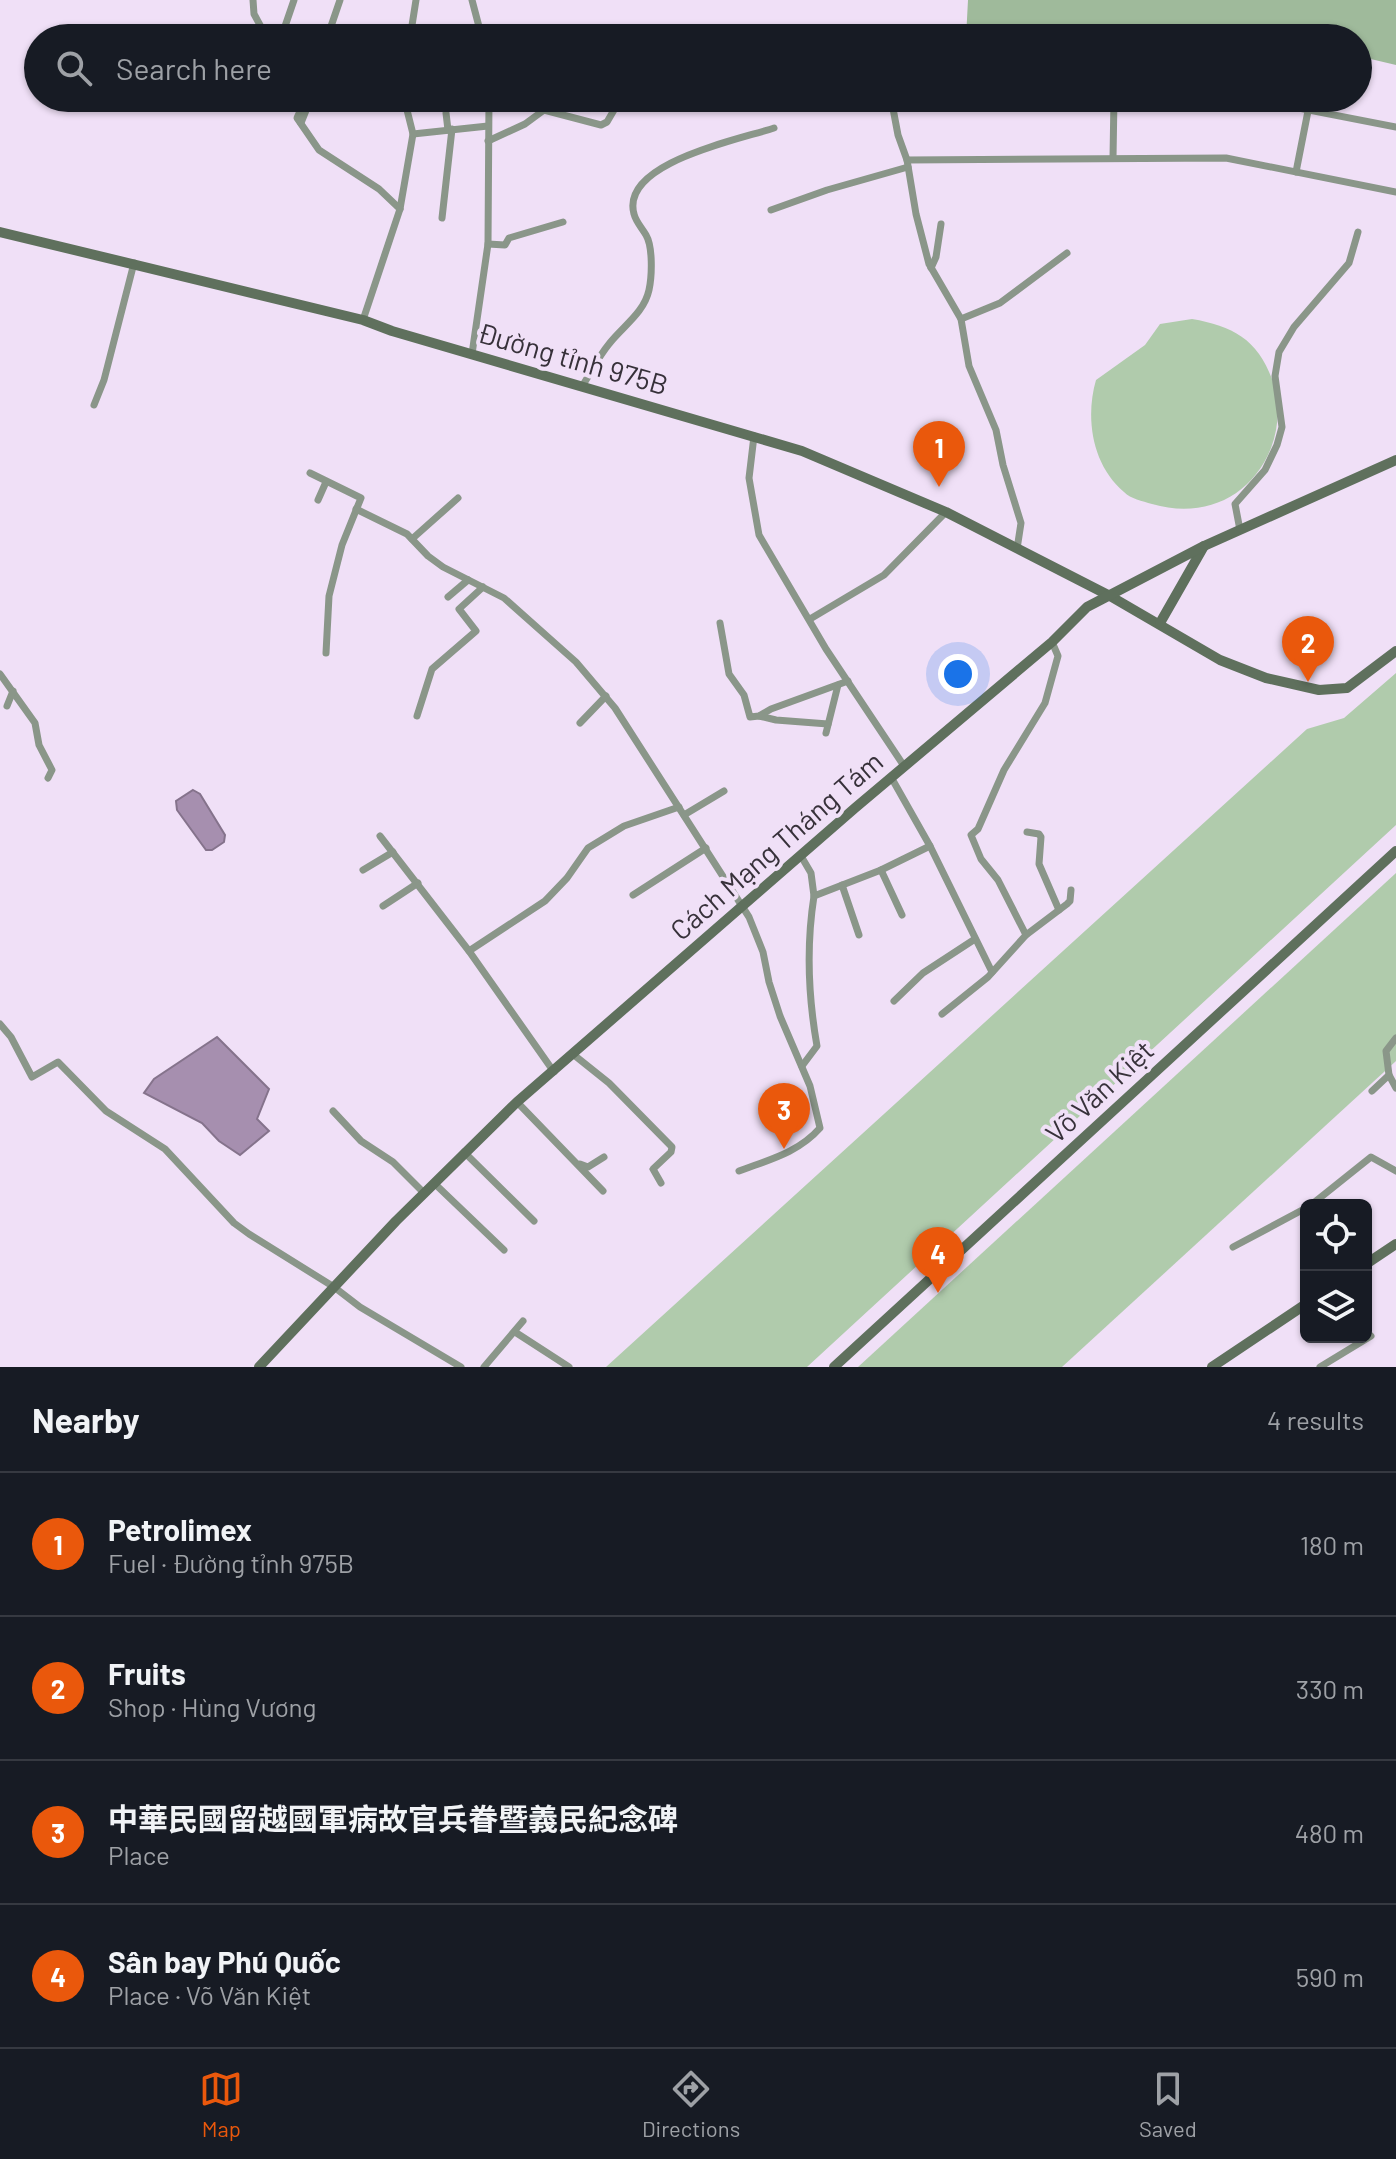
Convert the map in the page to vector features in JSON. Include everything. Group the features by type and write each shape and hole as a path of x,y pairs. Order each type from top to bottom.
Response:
{"street":[{"path":"253,0 254,14 259,24"},
{"path":"286,24 294,0"},
{"path":"332,24 340,0"},
{"path":"412,24 416,0"},
{"path":"472,0 478,24"},
{"path":"299,112 297,115 301,123 319,150 368,181 400,209"},
{"path":"363,320 400,209 413,134 408,112"},
{"path":"472,354 488,244 488,112"},
{"path":"488,141 525,124 541,112"},
{"path":"552,112 601,125 607,122 613,112"},
{"path":"894,112 931,268 961,319 969,366 996,430 1006,478 1021,523 1017,549"},
{"path":"1113,158 1114,112"},
{"path":"1296,172 1308,112"},
{"path":"1314,112 1396,127"},
{"path":"442,218 450,130 446,113"},
{"path":"413,134 488,126"},
{"path":"583,385 609,344 639,311 650,287 650,243 634,217 632,204 637,187 656,170 680,158 774,128"},
{"path":"771,210 908,164 1113,158 1226,158 1396,192"},
{"path":"488,244 505,245 509,238 563,222"},
{"path":"931,268 936,257 941,224"},
{"name":"Đường tỉnh 975B","path":"0,232 363,320 802,451 946,512 1110,596 1241,669 1319,690 1347,688 1396,651"},
{"path":"1240,530 1235,504 1265,470 1282,427 1275,376 1279,352 1294,327 1349,263 1358,232"},
{"path":"961,319 1000,303 1067,253"},
{"path":"94,405 104,380 134,263"},
{"path":"754,436 749,478 759,535 826,649 904,766"},
{"name":"Cách Mạng Tháng Tám","path":"259,1367 424,1193 517,1102 891,777 1052,642 1087,607 1204,546 1396,460"},
{"path":"310,473 361,498 342,545 329,596 326,653"},
{"path":"318,500 326,482"},
{"path":"412,539 458,498"},
{"path":"356,509 412,539 434,562 513,604 576,662 606,696 744,907 763,952 780,1016 810,1086 820,1128 789,1152 739,1171"},
{"path":"810,619 884,575 946,512"},
{"path":"1160,623 1204,546"},
{"path":"448,597 468,580"},
{"path":"417,716 432,669 476,631 459,609 483,587"},
{"path":"720,623 729,674 744,695 750,717 828,724"},
{"path":"1026,935 998,880 981,859 971,835 978,829 1004,770 1045,703 1058,656 1052,642"},
{"path":"0,674 35,723 39,745 52,770 48,778"},
{"path":"759,716 848,681"},
{"path":"826,733 838,685"},
{"path":"7,706 13,691"},
{"path":"580,723 606,696"},
{"path":"891,777 930,846 992,972"},
{"path":"684,815 724,791"},
{"path":"469,951 545,901 562,885 588,848 624,826 679,807"},
{"path":"1027,832 1041,837 1039,864 1059,910"},
{"path":"380,836 469,951 554,1072"},
{"path":"814,896 881,870 930,846"},
{"path":"633,895 706,848"},
{"name":"Võ Văn Kiệt","path":"834,1367 1396,851"},
{"path":"363,870 393,852"},
{"path":"801,856 811,873 814,896 809,927 808,981 817,1046 802,1066"},
{"path":"881,870 902,915"},
{"path":"383,906 418,883"},
{"path":"842,885 859,935"},
{"path":"942,1014 992,972 1026,935 1070,901 1071,890"},
{"path":"894,1001 923,973 975,939"},
{"path":"0,1024 11,1037 32,1077 58,1062 106,1111 165,1149 234,1223 360,1307 461,1367"},
{"path":"1396,1038 1386,1051 1389,1075 1396,1088"},
{"path":"574,1055 609,1083 672,1147 671,1152 653,1169 661,1183"},
{"path":"1372,1091 1389,1075"},
{"path":"517,1102 603,1191"},
{"path":"333,1111 361,1141 393,1162 424,1193"},
{"path":"464,1152 534,1221"},
{"path":"578,1164 588,1167 604,1157"},
{"path":"1318,1199 1371,1157 1396,1171"},
{"path":"434,1183 504,1250"},
{"path":"1233,1247 1300,1211"},
{"path":"1372,1260 1396,1244"},
{"path":"1212,1367 1300,1308"},
{"path":"484,1367 523,1321"},
{"path":"515,1332 569,1367"},
{"path":"1320,1367 1359,1343"}],"green space":[{"path":"968,0 1396,0 1396,65 1372,59 1372,24 967,24"},
{"path":"1192,319 1232,331 1252,345 1273,382 1278,407 1277,424 1271,448 1262,465 1238,492 1207,506 1171,508 1133,498 1113,481 1098,455 1091,410 1096,380 1145,345 1160,324"},
{"path":"1396,673 1396,825 807,1367 606,1367 1307,729 1344,718"},
{"path":"1396,873 1396,1061 1062,1367 858,1367"}],"shaded area":[{"path":"193,790 200,794 225,835 224,842 212,850 206,850 177,810 176,801"},
{"path":"217,1037 269,1089 257,1119 269,1131 240,1155 219,1141 202,1123 144,1093 154,1079"}],"place":[{"name":"Petrolimex","path":"939,487"},
{"name":"Fruits","path":"1308,682"},
{"name":"中華民國留越國軍病故官兵眷暨義民紀念碑","path":"784,1149"},
{"name":"Sân bay Phú Quốc","path":"938,1293"}]}
